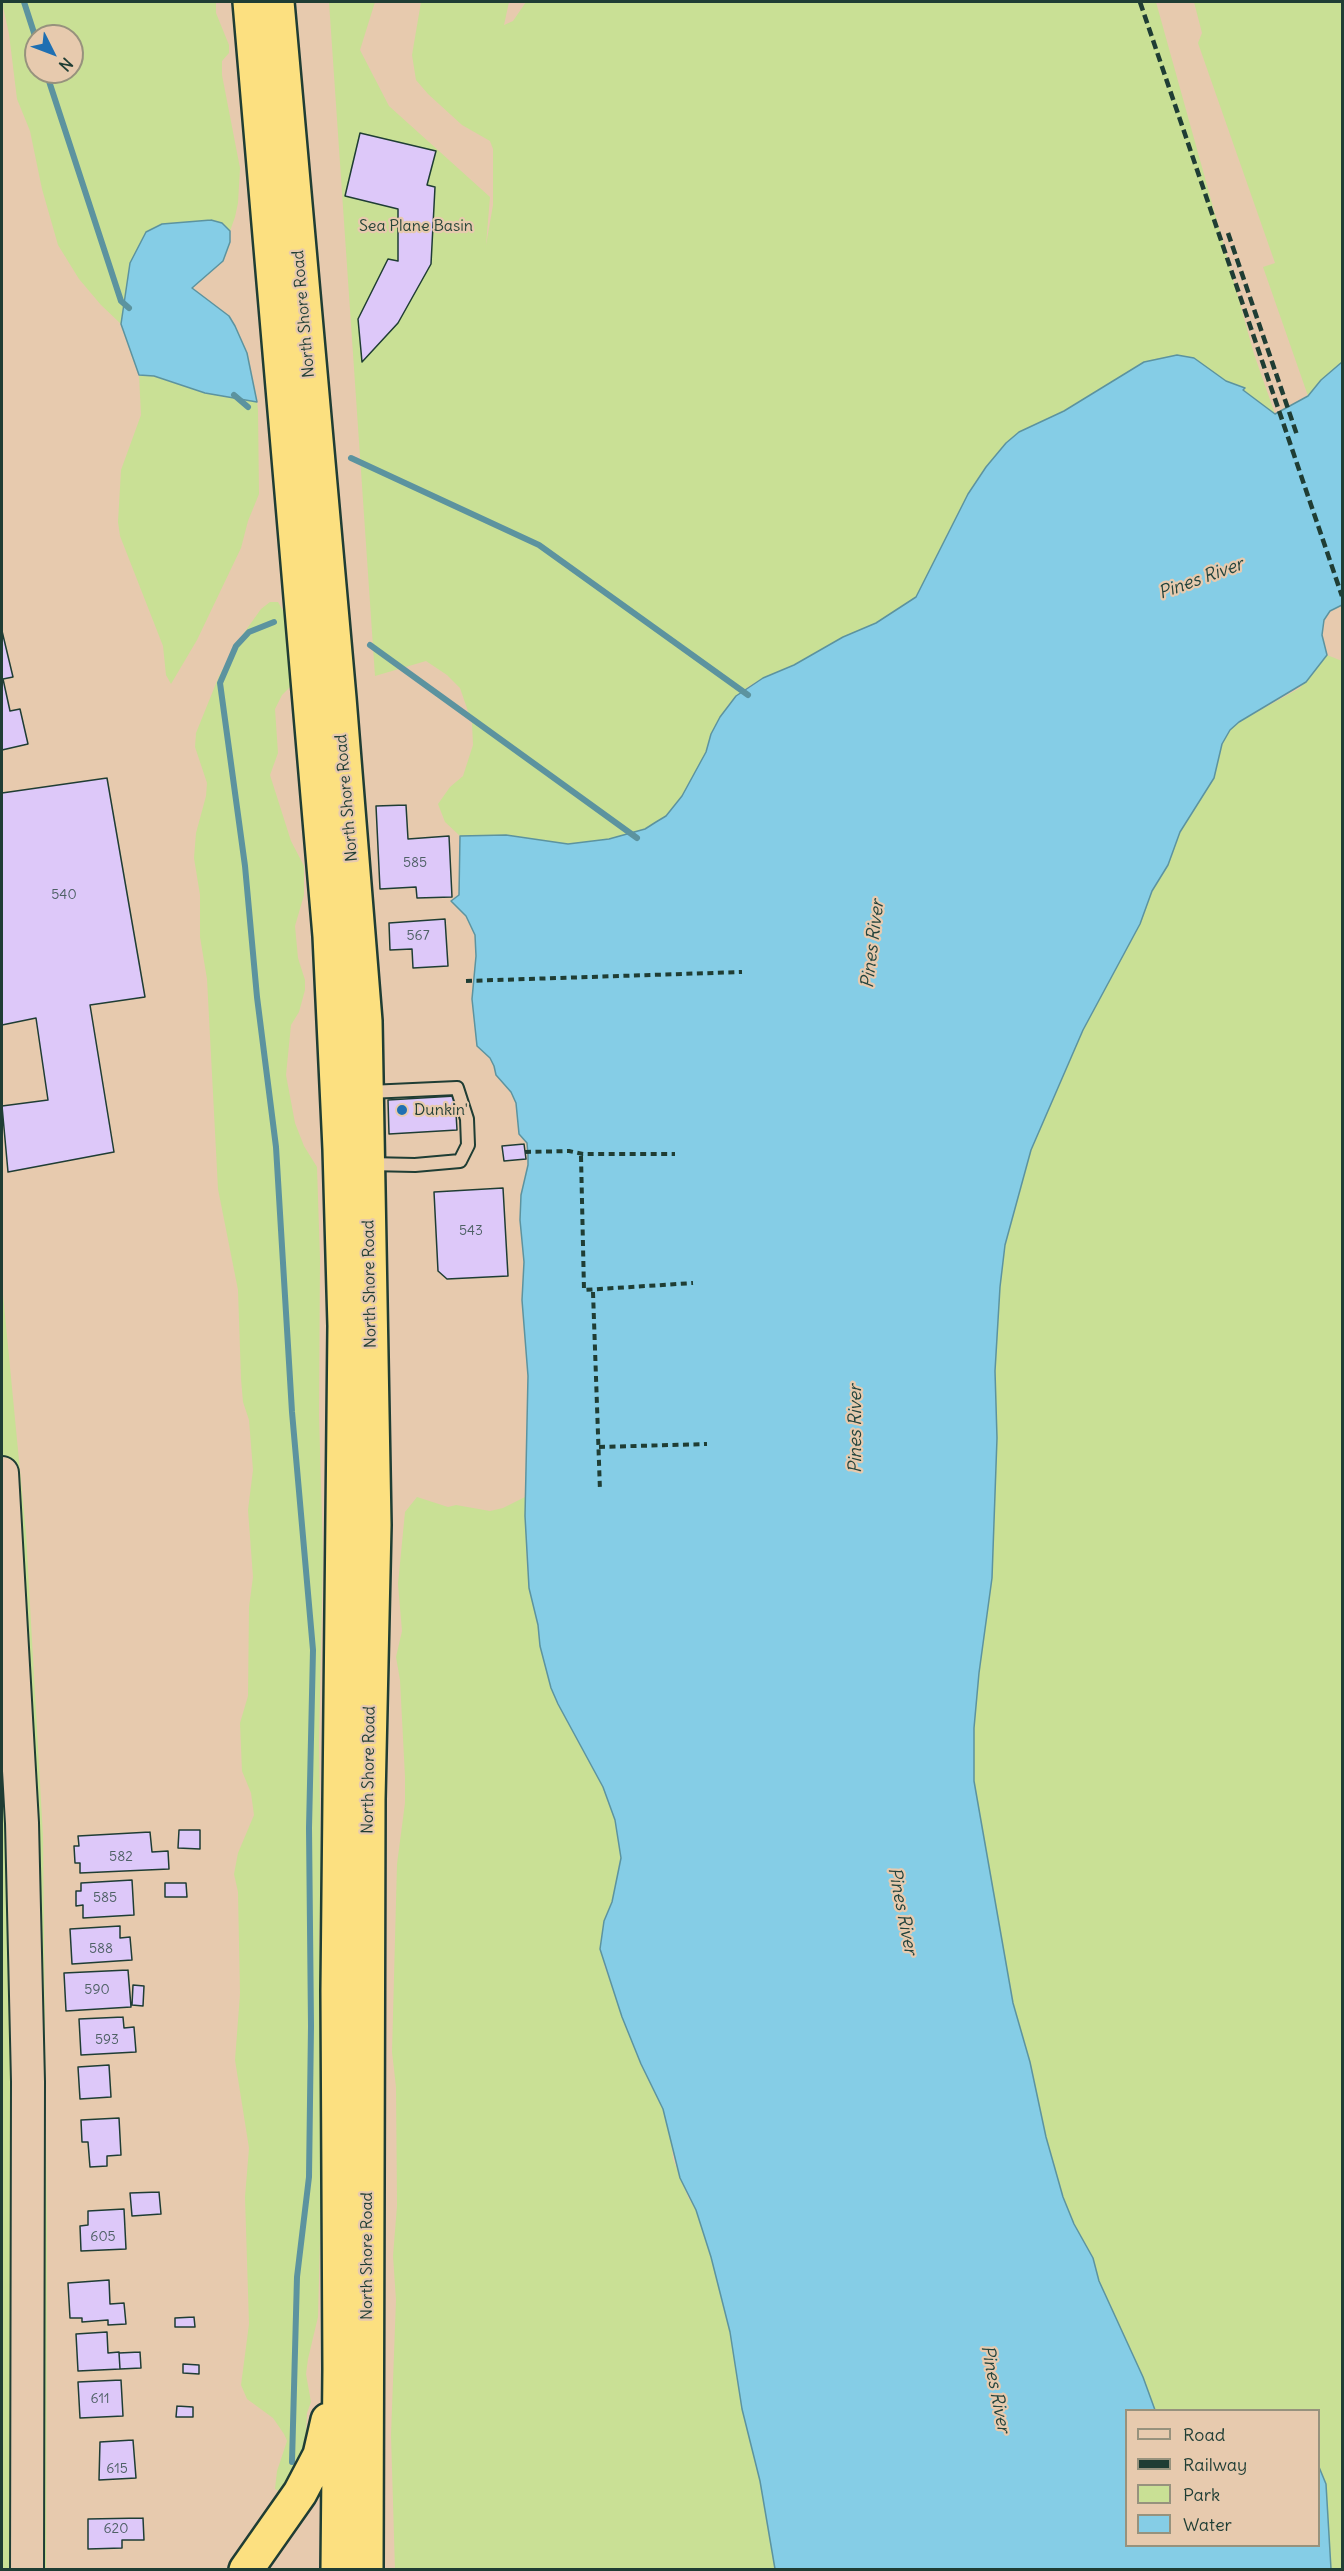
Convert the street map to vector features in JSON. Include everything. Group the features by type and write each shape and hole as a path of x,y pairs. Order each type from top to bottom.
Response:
{"highway":[{"name":"North Shore Road","path":"250,2 329,925 340,1149 345,1326 338,1990 340,2369 338,2570"},
{"name":"North Shore Road","path":"277,2 341,721 365,1021 374,1525 368,1799 366,2570"},
{"path":"246,2570 300,2493 320,2455 340,2369"}],"main road":[{"path":"2,1473 14,1658 23,1858 28,2082 27,2570"}],"lane":[{"path":"366,1092 457,1088 467,1119 468,1145 460,1161 416,1165 368,1164"}],"path":[{"path":"466,981 742,972"},
{"path":"525,1152 675,1154"},
{"path":"581,1156 584,1290 693,1283"},
{"path":"593,1292 600,1491"},
{"path":"599,1447 707,1444"}],"green space":[{"path":"2,2 216,2 216,13 229,45 229,53 222,61 222,75 240,168 238,203 230,231 222,223 211,220 162,224 130,263 121,324 79,279 58,245 42,189 30,131 17,99 9,34"},
{"name":"Sea Plane Basin","path":"329,2 375,2 360,50 389,106 490,197 486,245 493,205 493,149 490,141 462,125 416,80 412,55 421,2 509,2 504,25 513,21 526,2 1156,2 1254,354 1275,414 1167,357 1144,362 1064,411 1019,432 1006,443 968,494 916,597 876,623 843,637 794,665 749,686 728,705 711,734 700,766 682,796 666,816 645,829 633,833 609,839 568,844 506,835 460,836 445,822 438,804 450,787 463,776 473,745 472,723 460,688 447,675 426,661 375,676"},
{"path":"1194,2 1342,2 1342,362 1321,380 1308,396 1263,267 1275,263 1198,43 1202,33"},
{"path":"139,375 154,376 205,393 257,402 258,410 259,494 248,521 241,548 197,640 171,684 166,675 163,646 120,536 118,522 121,470 141,415"},
{"path":"270,602 278,602 290,629 292,685 282,695 275,709 278,753 270,775 291,841 304,866 304,895 295,926 298,958 305,980 305,990 299,1012 291,1025 286,1075 295,1123 304,1146 317,1167 320,1259 319,1415 323,1554 319,1743 321,1873 319,1945 324,1963 319,2011 323,2125 318,2317 306,2374 311,2402 307,2413 305,2451 283,2493 275,2489 277,2471 287,2441 273,2418 247,2399 241,2385 249,2324 245,2197 249,2148 235,2060 240,1994 238,1892 234,1874 238,1853 254,1815 251,1793 242,1771 240,1723 248,1696 249,1607 253,1577 248,1510 253,1470 249,1420 243,1402 241,1379 238,1290 218,1189 207,979 200,937 200,895 194,858 196,833 206,796 207,783 195,747 196,733 219,676 241,637 261,609"},
{"path":"1327,655 1342,661 1342,2569 1331,2569 1326,2484 1320,2469 1320,2409 1155,2409 1143,2377 1099,2281 1093,2258 1074,2224 1063,2197 1013,2003 974,1781 974,1728 992,1578 997,1438 995,1371 1000,1287 1005,1245 1031,1150 1083,1030 1140,924 1152,891 1168,865 1180,832 1214,778 1222,744 1230,730 1239,722 1300,688"},
{"path":"2,1284 26,1533 43,1836 47,2231 46,2570 2,2569"},
{"path":"417,1497 448,1507 456,1505 490,1511 503,1508 525,1497 527,1568 540,1647 558,1704 603,1787 615,1820 621,1846 622,1858 612,1902 604,1921 604,1965 641,2064 670,2128 673,2159 688,2197 696,2210 711,2257 730,2333 742,2409 760,2481 775,2569 395,2570 391,2435 396,2300 393,2256 397,2206 396,2087 392,2052 397,1864 405,1803 400,1680 396,1657 402,1631 398,1584 405,1512"}],"water":[{"path":"211,220 222,223 230,231 230,242 223,261 192,288 229,316 235,326 247,353 257,402 205,393 154,376 139,375 121,324 130,263 146,232 162,224"},
{"name":"Pines River","path":"1177,355 1194,358 1226,381 1245,388 1243,390 1275,414 1308,396 1321,380 1342,362 1342,605 1330,611 1324,620 1322,635 1327,655 1306,682 1239,722 1230,730 1222,744 1214,778 1180,832 1168,865 1152,891 1140,924 1083,1030 1031,1150 1005,1245 1000,1287 995,1371 997,1438 992,1578 974,1728 974,1781 1013,2003 1063,2197 1074,2224 1093,2258 1099,2281 1143,2377 1155,2409 1125,2409 1125,2547 1320,2547 1320,2469 1326,2484 1331,2569 775,2569 760,2481 742,2409 730,2332 711,2257 696,2210 680,2178 663,2109 622,2017 600,1949 604,1921 612,1902 621,1858 615,1820 603,1787 551,1688 529,1588 525,1516 528,1376 522,1300 524,1262 520,1220 521,1195 528,1165 527,1143 519,1134 516,1103 511,1092 496,1075 490,1058 477,1046 472,999 476,956 475,935 466,916 451,901 459,895 460,836 506,835 568,844 609,839 645,829 666,816 682,796 706,752 711,734 720,717 736,696 763,678 794,665 843,637 876,623 916,597 968,494 1006,443 1019,432 1064,411 1144,362"}],"building":[{"path":"360,133 436,151 427,185 435,187 431,264 398,323 362,362 358,319 388,259 398,261 398,209 345,196"},
{"path":"2,631 13,677 3,679 10,711 20,709 28,744 2,750"},
{"path":"107,778 145,997 90,1005 114,1152 8,1172 2,1106 48,1100 36,1018 2,1025 2,793"},
{"path":"406,805 408,839 449,836 452,897 417,898 416,887 380,889 376,806"},
{"path":"445,919 448,966 413,968 412,949 390,950 389,923"},
{"path":"455,1096 457,1130 389,1134 388,1100"},
{"path":"524,1144 526,1159 504,1161 502,1146"},
{"path":"503,1188 508,1276 447,1279 438,1271 434,1192"},
{"path":"179,1830 200,1830 200,1849 178,1848"},
{"path":"150,1832 152,1852 168,1851 169,1869 80,1873 80,1863 75,1863 74,1846 79,1846 78,1836"},
{"path":"132,1880 134,1915 83,1918 83,1905 76,1906 76,1891 81,1891 81,1883"},
{"path":"165,1883 186,1883 187,1897 165,1897"},
{"path":"120,1926 120,1938 130,1937 132,1960 72,1964 70,1929"},
{"path":"128,1970 131,2007 66,2011 64,1973"},
{"path":"133,1985 144,1986 143,2006 132,2005"},
{"path":"123,2017 124,2028 134,2027 136,2052 81,2055 79,2019"},
{"path":"109,2065 111,2097 80,2099 78,2067"},
{"path":"119,2118 121,2155 107,2156 107,2166 90,2167 88,2142 82,2142 81,2120"},
{"path":"159,2192 161,2214 132,2216 130,2193"},
{"path":"124,2209 126,2249 81,2251 80,2226 88,2225 88,2211"},
{"path":"109,2280 110,2304 124,2303 126,2324 108,2325 108,2320 82,2322 82,2318 70,2318 68,2283"},
{"path":"194,2317 195,2327 175,2327 175,2318"},
{"path":"107,2332 108,2353 119,2352 120,2369 78,2371 76,2334"},
{"path":"140,2352 141,2368 120,2369 119,2353"},
{"path":"183,2364 199,2365 199,2374 183,2373"},
{"path":"121,2380 123,2416 80,2418 78,2382"},
{"path":"177,2406 193,2407 193,2417 176,2417"},
{"path":"133,2440 136,2478 99,2480 100,2442"},
{"path":"143,2518 144,2540 122,2540 122,2548 88,2549 88,2519"}],"waterway":[{"path":"24,2 31,24"},
{"path":"50,84 121,301 129,308"},
{"path":"234,395 248,407"},
{"path":"351,458 539,545 748,695"},
{"path":"274,622 249,632 236,646 220,683 245,866 257,997 276,1147 292,1412 313,1650 309,1828 311,2026 309,2177 297,2277 292,2462"},
{"path":"370,645 637,838"}],"railway":[{"path":"1140,2 1342,596"},
{"path":"1228,233 1297,435"}],"place":[{"name":"Dunkin'","path":"402,1110"}]}
